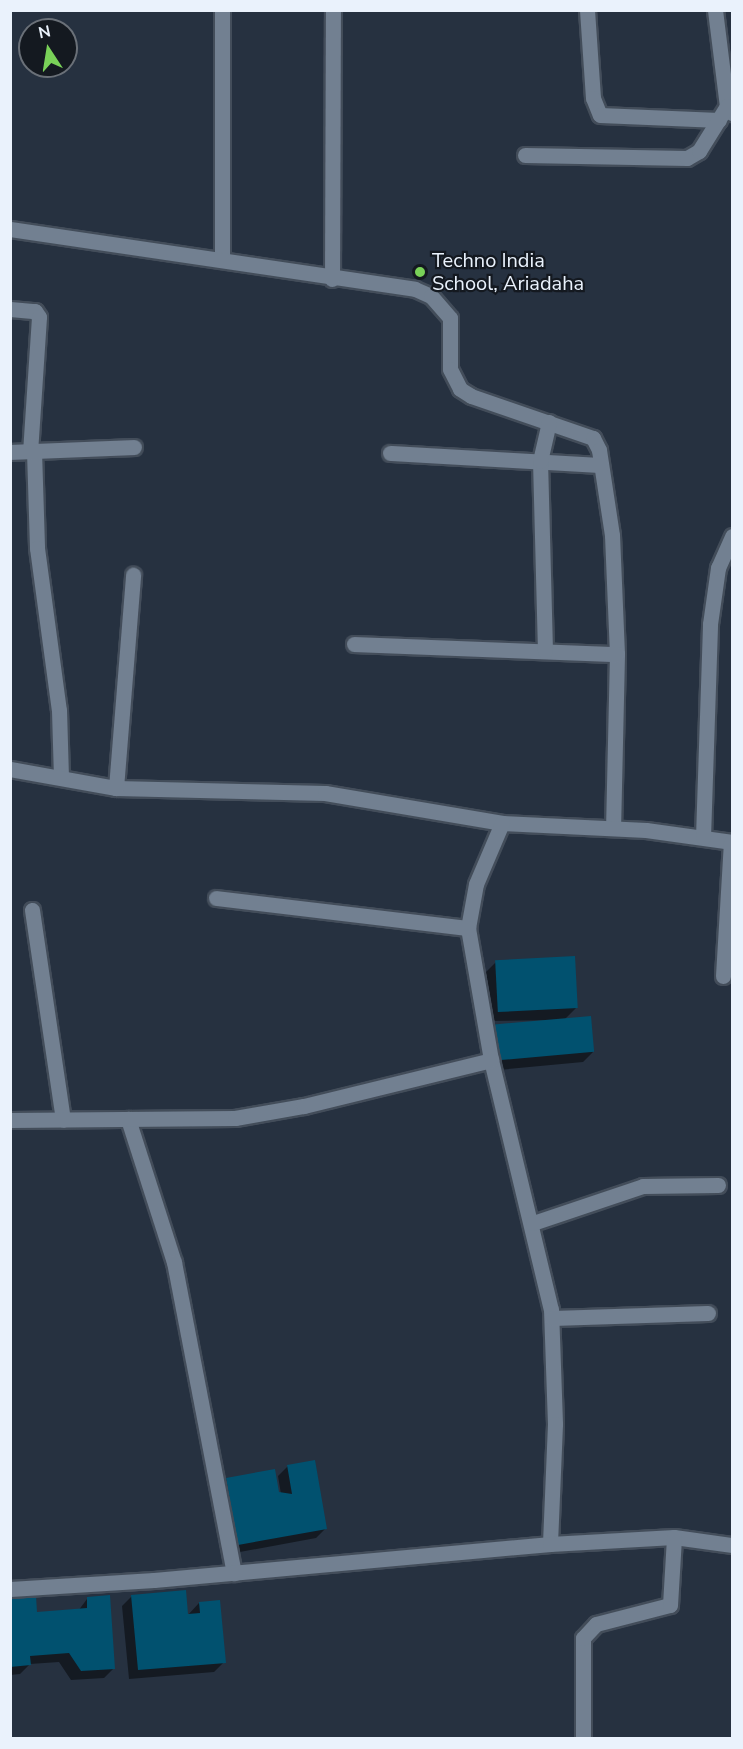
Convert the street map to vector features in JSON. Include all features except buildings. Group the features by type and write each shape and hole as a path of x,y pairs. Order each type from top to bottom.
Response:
{"street":[{"path":"222,10 222,258"},
{"path":"332,279 333,10"},
{"path":"587,10 593,98 600,116 726,113"},
{"path":"525,155 687,158 699,151 726,113 715,10"},
{"path":"10,230 222,258 332,279 415,289 431,296 450,318 450,369 460,389 471,396 593,438 601,465 612,535 617,654 614,828"},
{"path":"10,309 35,311 39,317 32,451 37,548 59,710 61,776"},
{"path":"545,651 540,461 549,422"},
{"path":"10,452 134,447"},
{"path":"390,453 601,465"},
{"path":"703,837 710,624 718,568 732,536"},
{"path":"116,788 133,575"},
{"path":"354,644 617,654"},
{"path":"10,769 61,776 116,788 325,793 502,823 614,828 732,842 723,976"},
{"path":"502,823 476,884 468,928 490,1060 533,1223 552,1318 555,1424 550,1544"},
{"path":"216,898 468,928"},
{"path":"32,910 63,1120"},
{"path":"10,1120 235,1118 304,1106 490,1060"},
{"path":"128,1119 174,1262 234,1573"},
{"path":"533,1223 643,1186 718,1185"},
{"path":"552,1318 708,1313"},
{"path":"10,1588 234,1573 550,1544 674,1538 732,1545"},
{"path":"583,1738 583,1638 596,1624 670,1605 674,1538"}],"place":[{"name":"Techno India School, Ariadaha","path":"420,272"}]}
